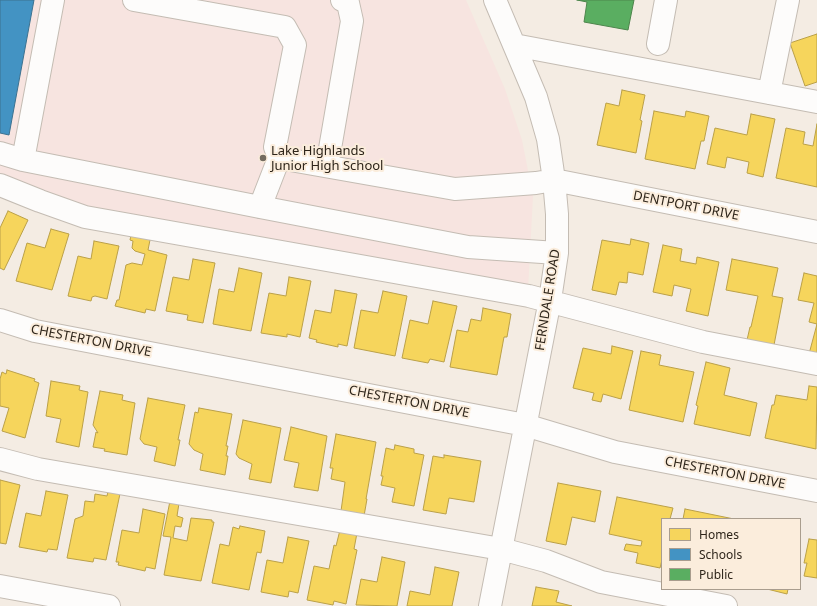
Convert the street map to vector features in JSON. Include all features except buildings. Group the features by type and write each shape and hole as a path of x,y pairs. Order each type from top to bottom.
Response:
{"street":[{"path":"23,160 53,0"},
{"path":"134,0 284,27 296,45 275,147 279,158 260,207"},
{"path":"326,166 352,21 348,3 342,0"},
{"name":"FERNDALE ROAD","path":"490,606 550,300 557,253 557,214 548,139 536,97 495,0"},
{"path":"658,44 666,0"},
{"path":"769,93 788,0"},
{"path":"514,45 817,102"},
{"path":"0,153 23,160 468,247 557,253"},
{"path":"279,158 455,189 536,183 554,180"},
{"name":"DENTPORT DRIVE","path":"554,180 817,232"},
{"path":"0,185 85,217 550,300 703,342 817,364"},
{"name":"CHESTERTON DRIVE","path":"0,320 35,331 525,425 615,452 817,491"},
{"path":"0,459 38,469 501,549 546,561 601,582 726,606"},
{"path":"0,586 109,606"}],"shaded area":[{"name":"Lake Highlands Junior High School","path":"0,0 466,0 505,89 522,140 533,196 528,290 84,207 0,176"}],"place":[{"name":"Lake Highlands Junior High School","path":"263,158"}]}
